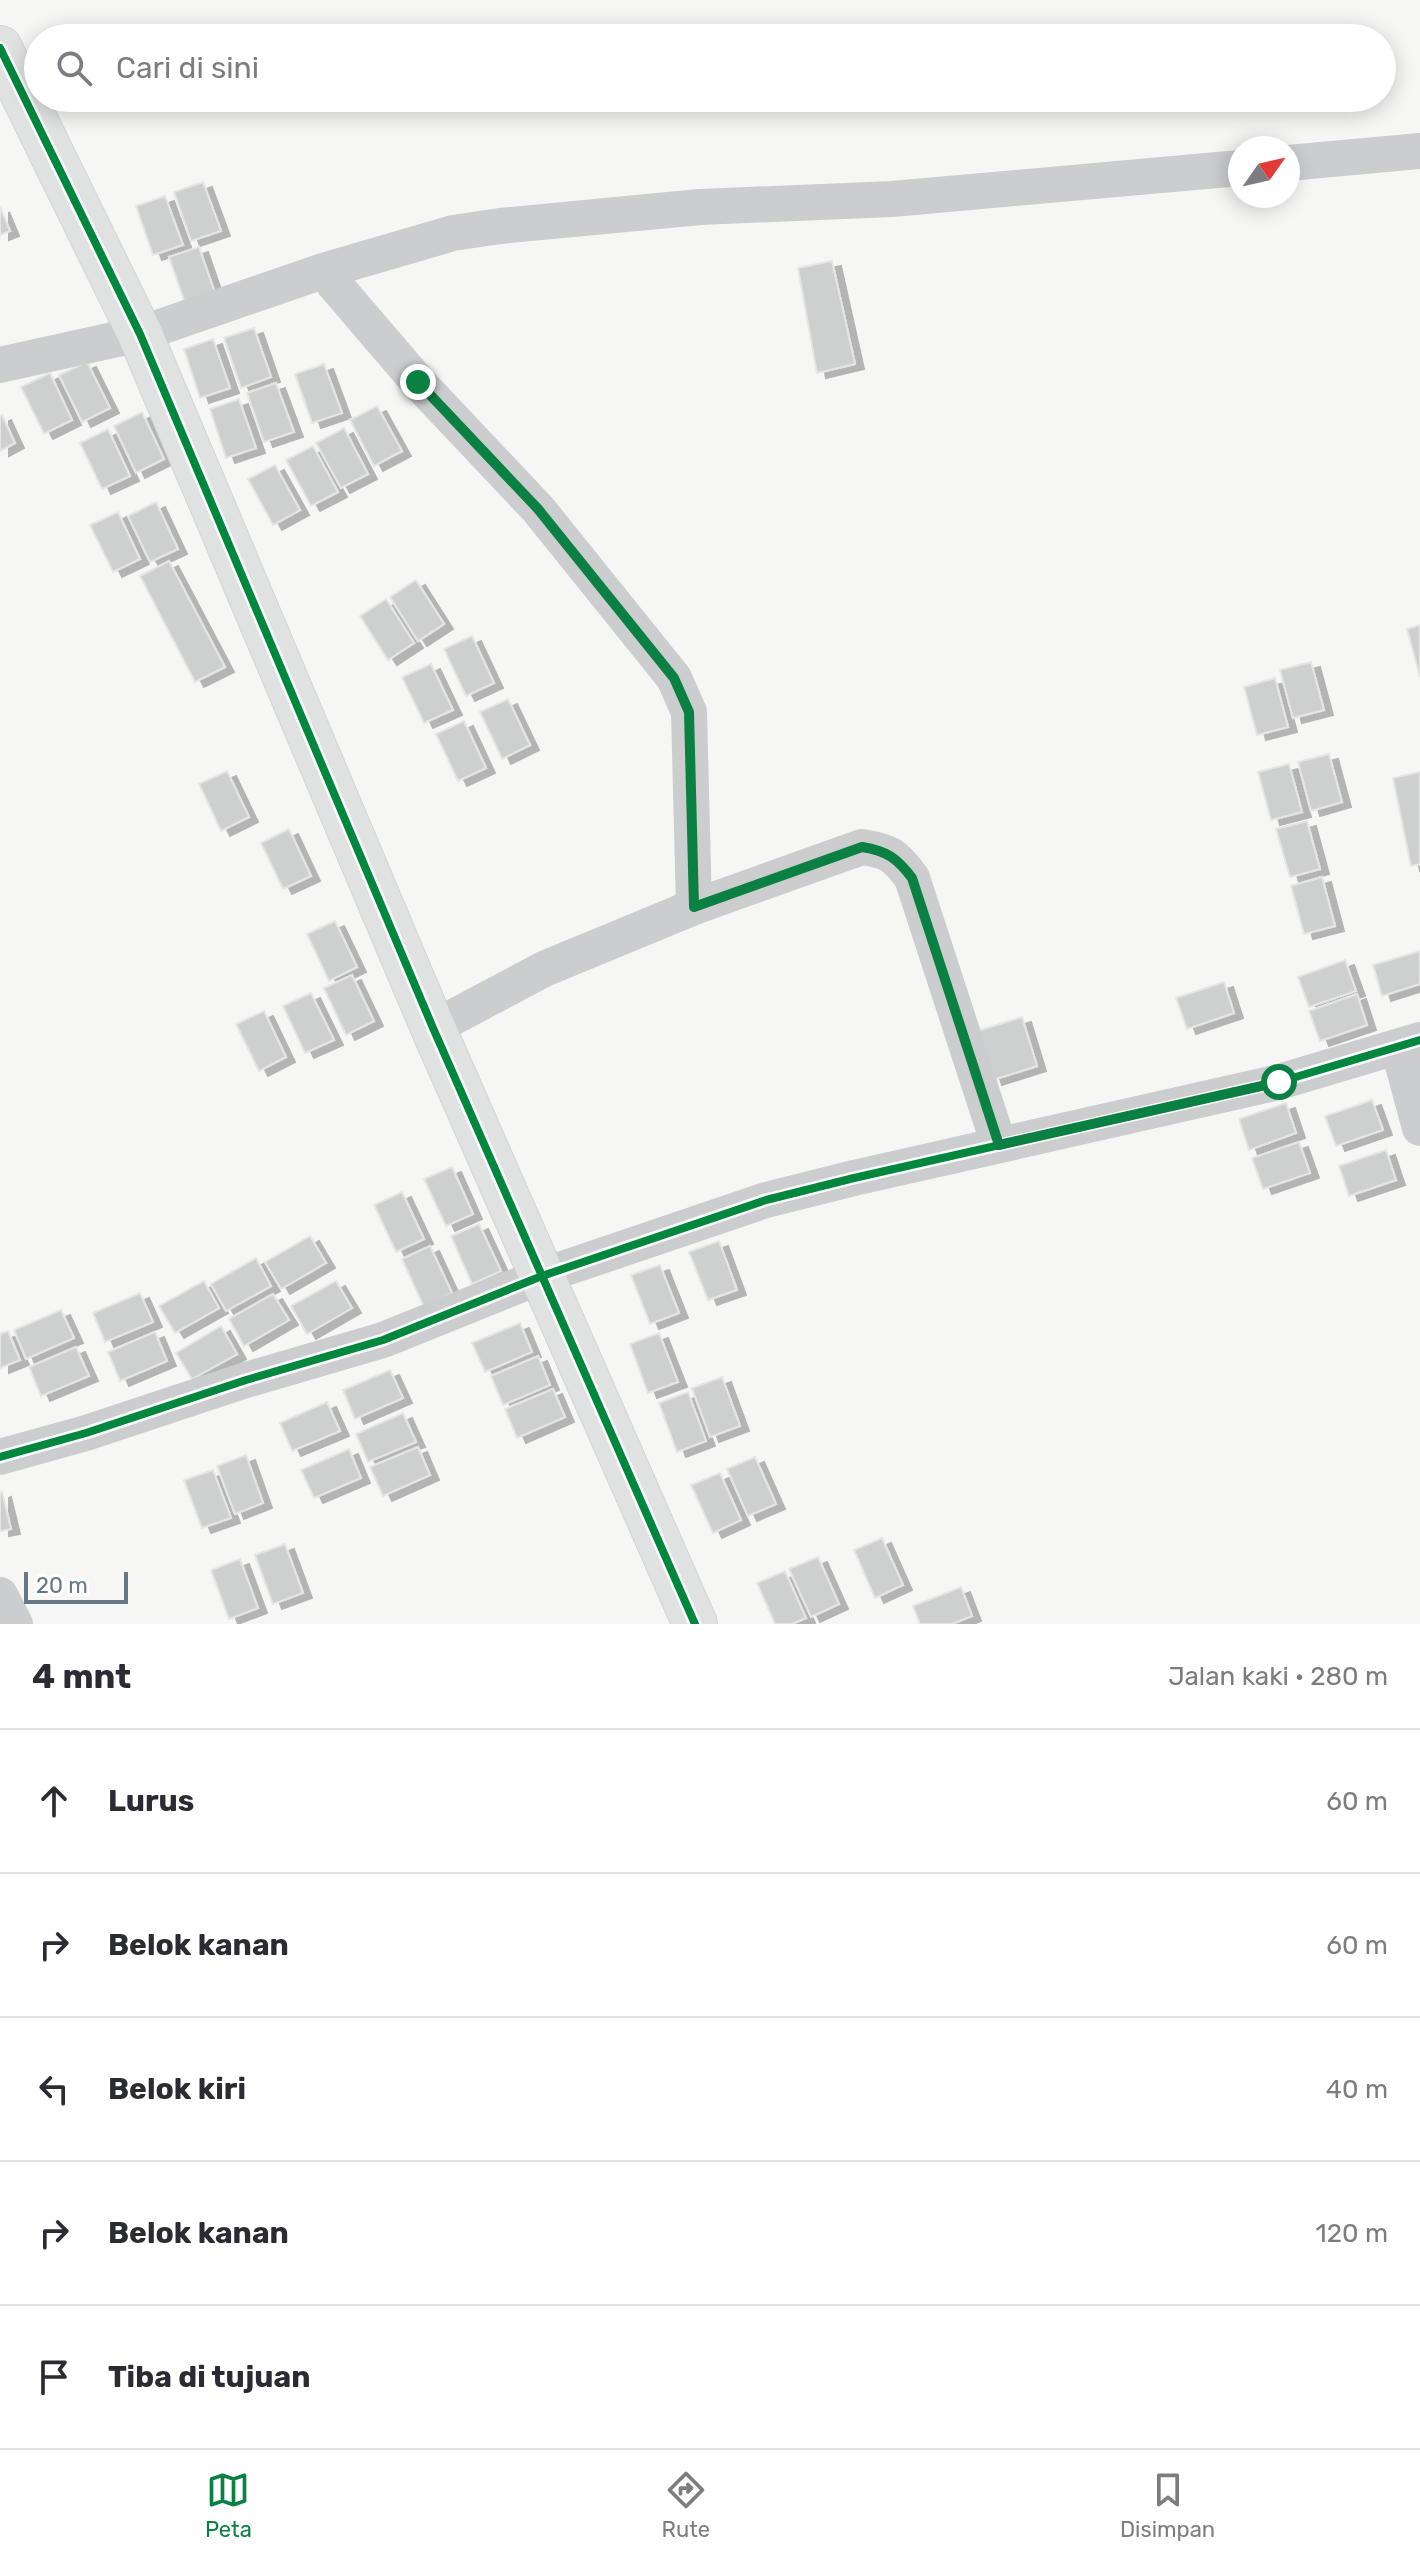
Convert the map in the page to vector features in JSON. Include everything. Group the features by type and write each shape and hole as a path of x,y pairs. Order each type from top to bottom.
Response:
{"street":[{"path":"0,48 24,97"},
{"path":"31,112 140,334 433,1028 695,1624"},
{"path":"1300,162 1420,151"},
{"path":"0,365 140,334 323,271 453,233 700,207 908,197 1228,169"},
{"path":"323,271 418,382 538,509 674,678 689,712 694,907"},
{"path":"433,1028 544,969 694,907 862,847 882,850 898,858 912,878 999,1145"},
{"path":"0,1457 383,1340 542,1276 766,1200 1279,1082 1409,1044 1420,1128"},
{"path":"0,1595 15,1624"}],"building":[{"path":"203,182 221,231 191,241 174,192"},
{"path":"165,196 183,245 153,255 136,206"},
{"path":"0,207 10,231 0,235"},
{"path":"199,247 216,296 186,306 169,257"},
{"path":"832,261 855,364 817,373 798,268"},
{"path":"254,328 271,377 241,388 224,338"},
{"path":"213,339 230,388 200,398 184,349"},
{"path":"87,362 110,408 82,422 59,375"},
{"path":"324,364 342,413 312,423 295,374"},
{"path":"50,373 72,420 44,434 21,387"},
{"path":"276,383 294,432 264,442 247,393"},
{"path":"239,399 256,448 226,458 210,409"},
{"path":"377,406 402,451 374,466 350,420"},
{"path":"142,412 164,459 136,473 114,426"},
{"path":"0,416 15,443 0,451"},
{"path":"344,428 368,474 341,488 316,443"},
{"path":"108,429 130,476 102,489 80,443"},
{"path":"313,446 338,492 311,506 286,460"},
{"path":"275,465 300,510 273,525 248,479"},
{"path":"156,502 178,549 150,562 128,516"},
{"path":"118,512 140,559 113,572 90,525"},
{"path":"169,561 225,667 195,682 140,576"},
{"path":"416,580 444,624 418,641 390,597"},
{"path":"386,599 414,643 388,660 360,616"},
{"path":"1420,625 1420,677 1407,629"},
{"path":"472,636 494,683 466,696 444,649"},
{"path":"1311,662 1324,710 1293,718 1280,670"},
{"path":"431,664 453,710 424,723 402,677"},
{"path":"1275,678 1288,727 1257,735 1244,687"},
{"path":"508,699 530,745 502,759 480,712"},
{"path":"464,721 486,768 458,781 436,734"},
{"path":"1329,754 1342,802 1311,811 1298,762"},
{"path":"1289,764 1302,812 1271,820 1258,772"},
{"path":"227,771 249,817 221,831 199,784"},
{"path":"1420,772 1420,864 1411,866 1393,778"},
{"path":"1307,821 1320,869 1290,877 1276,829"},
{"path":"289,829 311,876 283,889 261,843"},
{"path":"1322,877 1335,926 1304,934 1291,886"},
{"path":"335,921 357,967 329,981 307,934"},
{"path":"1420,951 1420,984 1382,996 1373,965"},
{"path":"1345,960 1356,991 1309,1007 1298,977"},
{"path":"352,975 374,1021 346,1035 324,988"},
{"path":"1224,982 1234,1013 1187,1029 1176,998"},
{"path":"311,993 334,1040 305,1053 283,1006"},
{"path":"1357,994 1367,1025 1320,1041 1309,1011"},
{"path":"264,1011 286,1057 259,1071 236,1024"},
{"path":"1022,1017 1037,1066 993,1080 978,1031"},
{"path":"1372,1100 1383,1130 1336,1146 1325,1116"},
{"path":"1286,1103 1296,1133 1249,1150 1239,1119"},
{"path":"1299,1142 1310,1173 1263,1189 1252,1158"},
{"path":"1386,1150 1396,1180 1349,1196 1339,1166"},
{"path":"452,1167 473,1214 446,1226 424,1179"},
{"path":"402,1192 424,1239 396,1252 374,1205"},
{"path":"479,1224 501,1271 472,1284 451,1236"},
{"path":"310,1236 326,1263 281,1289 265,1262"},
{"path":"719,1241 737,1290 708,1300 689,1252"},
{"path":"430,1246 452,1293 424,1307 402,1259"},
{"path":"256,1258 271,1286 226,1311 211,1284"},
{"path":"660,1265 679,1313 650,1324 631,1275"},
{"path":"204,1281 219,1308 175,1333 159,1306"},
{"path":"336,1281 352,1308 307,1334 291,1306"},
{"path":"140,1293 153,1322 105,1342 93,1313"},
{"path":"273,1294 289,1320 244,1346 229,1319"},
{"path":"61,1310 74,1338 26,1359 14,1330"},
{"path":"520,1323 532,1352 485,1372 472,1343"},
{"path":"221,1326 237,1354 192,1379 176,1353"},
{"path":"8,1331 20,1360 0,1368 0,1334"},
{"path":"155,1332 167,1361 120,1381 108,1352"},
{"path":"659,1333 678,1382 648,1393 630,1344"},
{"path":"76,1347 89,1376 41,1396 29,1367"},
{"path":"538,1356 550,1385 503,1405 491,1376"},
{"path":"390,1370 403,1398 355,1419 343,1390"},
{"path":"722,1377 740,1426 710,1437 692,1388"},
{"path":"553,1389 565,1417 517,1438 505,1409"},
{"path":"688,1392 706,1441 677,1452 659,1403"},
{"path":"327,1402 340,1431 292,1451 280,1423"},
{"path":"403,1413 416,1442 368,1462 356,1434"},
{"path":"418,1447 430,1475 383,1496 370,1467"},
{"path":"349,1449 361,1478 314,1498 301,1470"},
{"path":"246,1455 263,1503 235,1514 217,1466"},
{"path":"755,1457 776,1504 748,1516 727,1469"},
{"path":"213,1470 231,1518 202,1528 184,1480"},
{"path":"720,1473 741,1520 713,1533 691,1485"},
{"path":"0,1493 11,1529 0,1531"},
{"path":"882,1538 903,1585 875,1598 854,1550"},
{"path":"285,1544 303,1593 273,1604 255,1555"},
{"path":"818,1557 839,1604 811,1617 789,1569"},
{"path":"240,1559 258,1608 229,1619 211,1570"},
{"path":"785,1571 806,1618 792,1624 775,1624 757,1583"},
{"path":"961,1587 972,1616 952,1624 920,1624 913,1606"}],"cycle path":[{"path":"0,48 24,97"},
{"path":"31,112 140,334 433,1028 695,1624"},
{"path":"0,1457 383,1340 542,1276 766,1200 1279,1082 1420,1040"}],"route":[{"path":"418,382 538,509 674,678 689,712 694,907 862,847 882,850 898,858 912,878 999,1145 1279,1082"}]}
